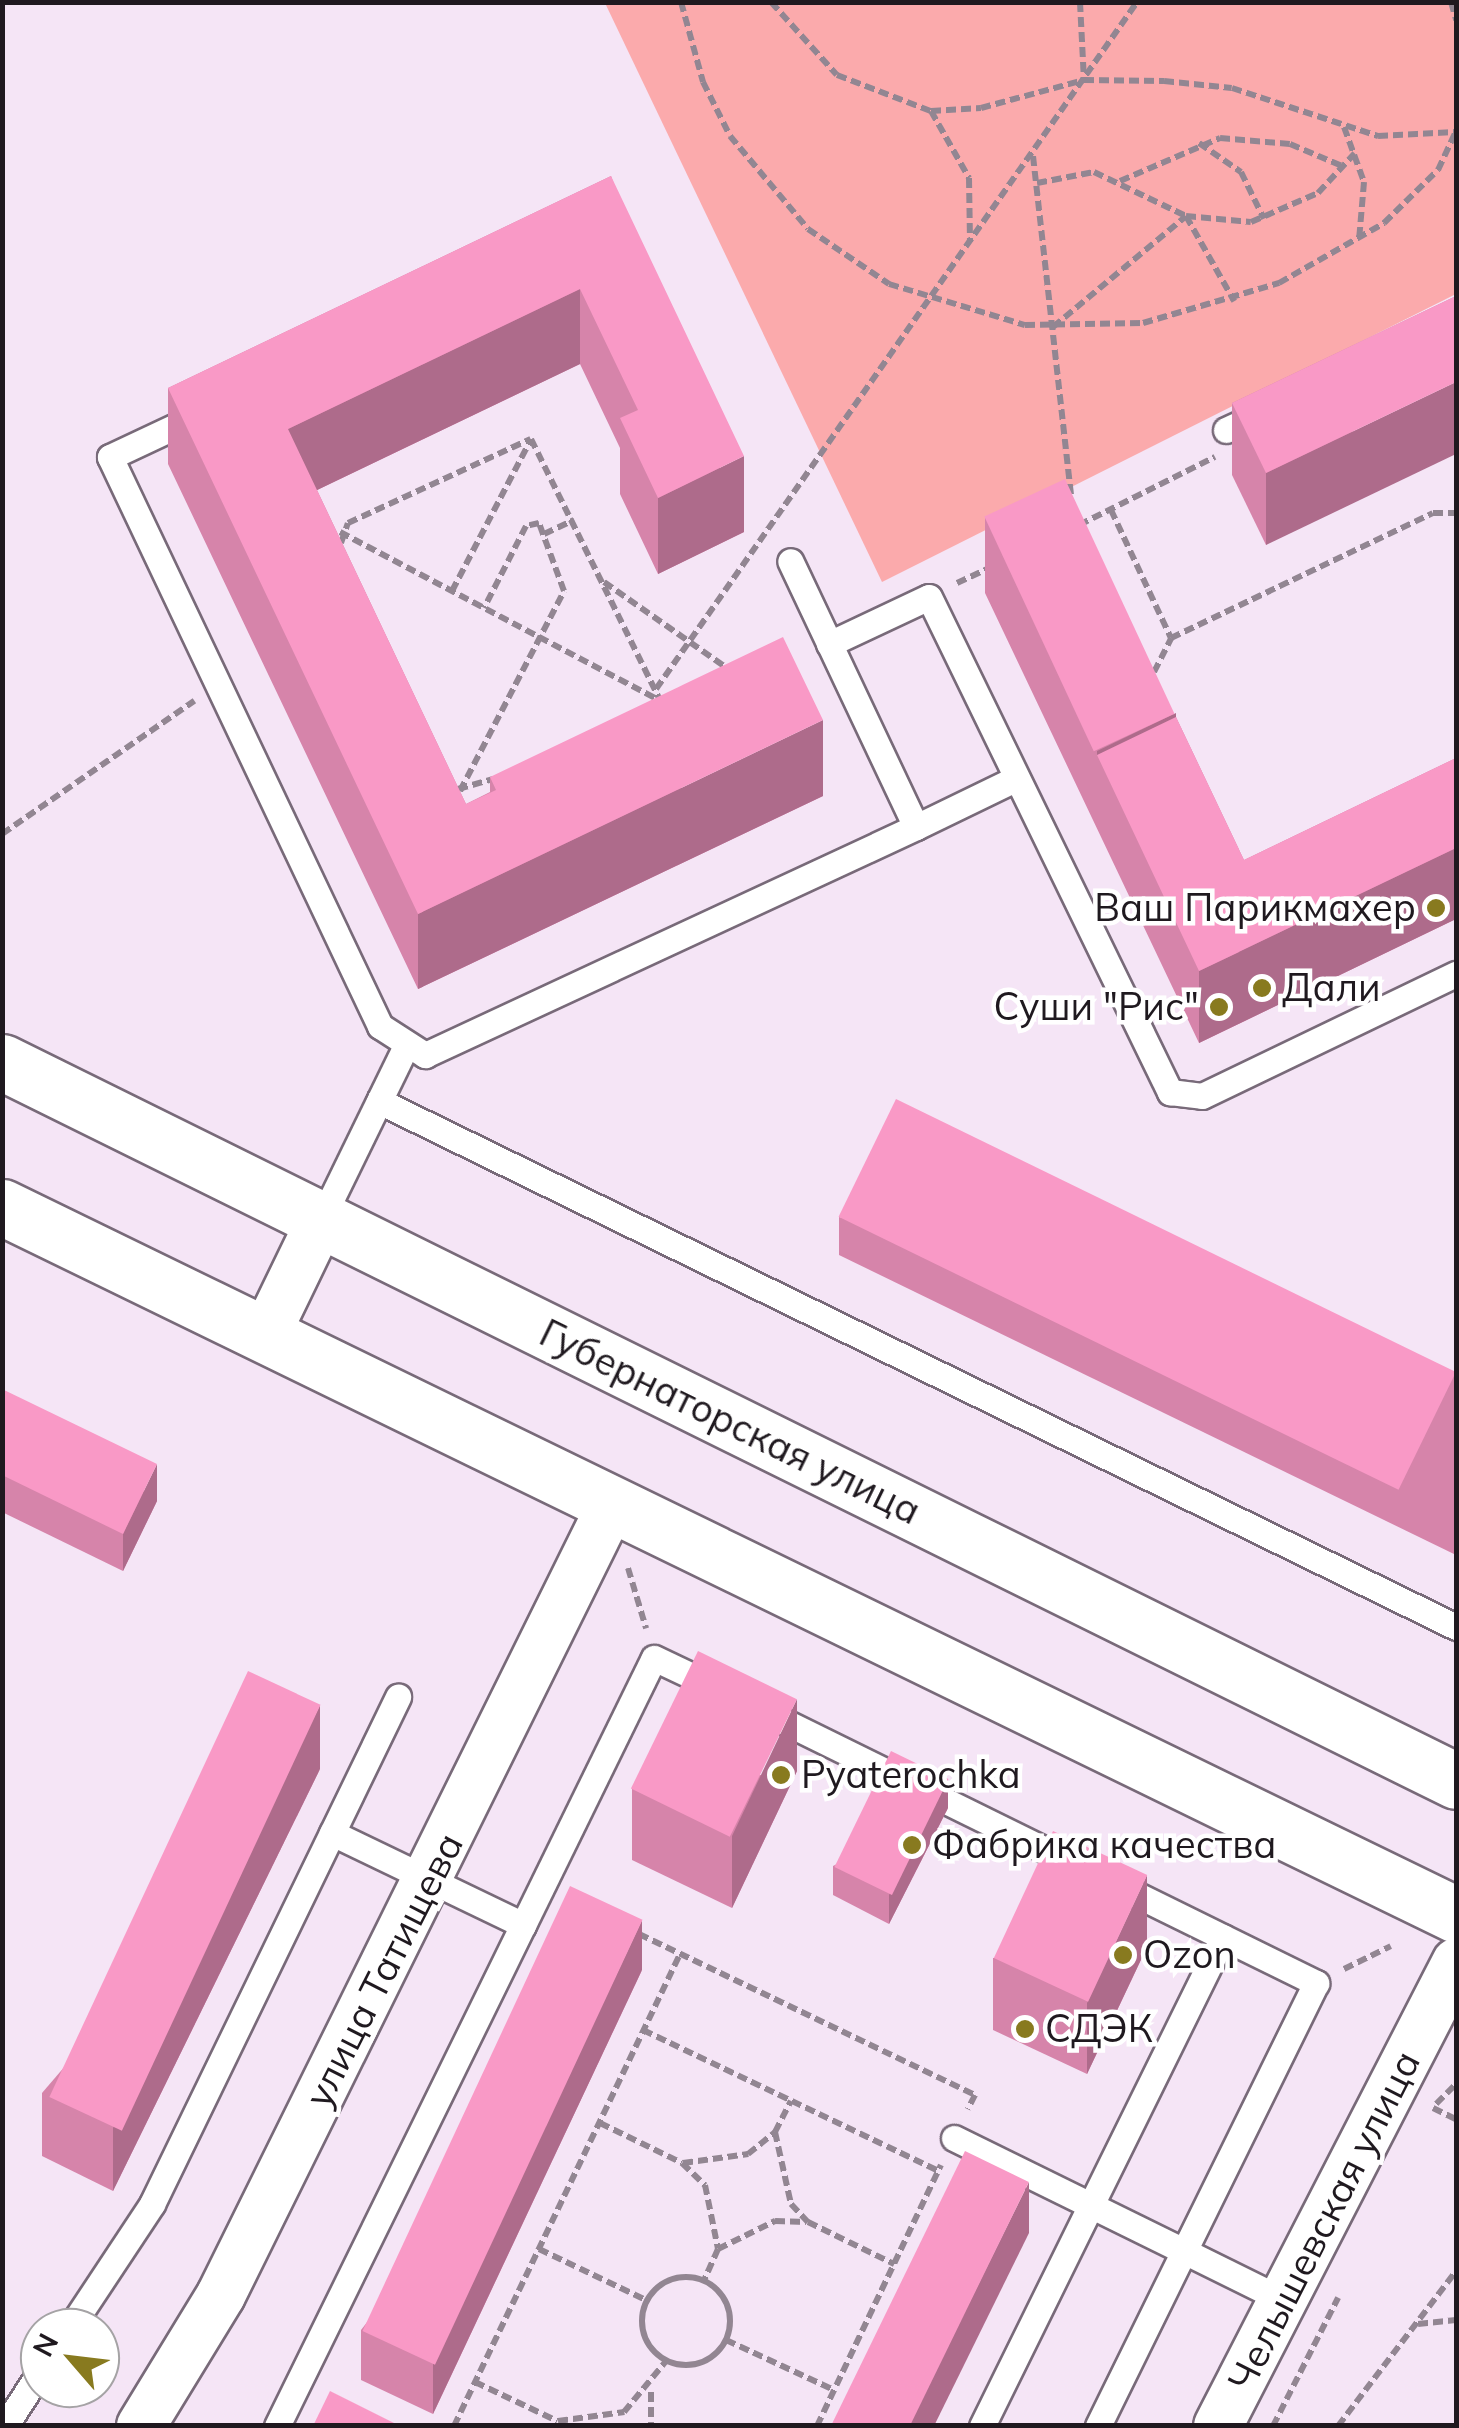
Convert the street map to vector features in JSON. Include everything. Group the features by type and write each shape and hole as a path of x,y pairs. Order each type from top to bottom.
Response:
{"street":[{"name":"Губернаторская улица","path":"2,1062 1456,1781"},
{"path":"2,1207 1456,1915"},
{"path":"265,1336 321,1220"},
{"name":"улица Татищева","path":"140,2426 221,2295 431,1880 611,1506"},
{"name":"Челышевская улица","path":"1218,2426 1456,1963"}],"lane":[{"path":"1226,430 1297,396"},
{"path":"216,406 110,457 380,1026 406,1046 442,1054 1016,779"},
{"path":"790,561 916,827"},
{"path":"830,644 929,597 1170,1092 1202,1096 1456,974"},
{"path":"321,1220 406,1046"},
{"path":"378,1102 1456,1626"},
{"path":"277,2426 654,1658 1316,1982 1098,2426"},
{"path":"83,2308 152,2204 398,1697"},
{"path":"332,1832 523,1925"},
{"path":"982,2426 1222,1936"},
{"path":"954,2138 1283,2300"},
{"path":"4,2426 11,2396"}],"path":[{"path":"681,2 703,82 765,186 856,266 930,302 1052,328 1143,323 1234,301 1359,242 1438,170 1456,132 1396,138 1343,125 1232,88 1084,80 982,108 931,110 837,75 771,2"},
{"path":"1080,2 1084,80"},
{"path":"655,690 1137,2"},
{"path":"1451,2 1456,20"},
{"path":"931,110 968,178 970,244"},
{"path":"1343,125 1356,153 1359,242"},
{"path":"1120,180 1198,142 1247,136 1342,166"},
{"path":"1198,142 1241,172 1264,220"},
{"path":"1036,183 1077,172 1120,180 1186,216 1264,220 1318,192 1356,153"},
{"path":"1033,154 1074,528"},
{"path":"1052,328 1186,216"},
{"path":"1186,216 1234,301"},
{"path":"1058,535 1206,465 1226,430"},
{"path":"532,439 660,700"},
{"path":"340,532 532,439"},
{"path":"452,591 532,439"},
{"path":"1110,510 1171,638"},
{"path":"1162,688 1154,662 1171,638 1433,513 1456,512"},
{"path":"544,534 574,520"},
{"path":"460,794 565,586 539,523 526,526 484,608"},
{"path":"340,532 349,559"},
{"path":"340,532 660,700"},
{"path":"929,597 1010,558"},
{"path":"603,581 727,668"},
{"path":"710,676 744,660"},
{"path":"2,834 218,684"},
{"path":"643,708 676,692"},
{"path":"460,794 511,771"},
{"path":"451,774 468,810"},
{"path":"611,1506 654,1658"},
{"path":"628,1929 975,2095 817,2426"},
{"path":"1316,1982 1391,1946"},
{"path":"454,2426 680,1954"},
{"path":"644,2030 938,2171"},
{"path":"1426,2123 1435,2105 1456,2084"},
{"path":"682,2163 748,2154 774,2132 792,2100"},
{"path":"1435,2105 1456,2119"},
{"path":"599,2123 682,2163 705,2185 718,2249 704,2280"},
{"path":"774,2132 779,2182 808,2222"},
{"path":"718,2249 775,2221 808,2222 894,2264"},
{"path":"539,2249 646,2300"},
{"path":"1338,2426 1456,2271"},
{"path":"671,2278 704,2280 728,2305 726,2340 700,2363 666,2362 643,2335 646,2300 671,2278"},
{"path":"1273,2426 1345,2283"},
{"path":"1416,2324 1456,2320"},
{"path":"726,2340 834,2390"},
{"path":"475,2382 560,2424 608,2418 650,2391 666,2362"},
{"path":"650,2391 651,2426"}],"shaded area":[{"path":"605,3 1456,3 1456,294 882,582"}],"building":[{"path":"611,176 744,456 658,498 620,418 638,410 580,289 288,429 466,804 496,790 490,777 783,637 823,720 418,914 168,388"},
{"path":"1456,296 1456,382 1266,473 1232,403"},
{"path":"1065,479 1174,714 1094,751 984,517"},
{"path":"1176,717 1244,860 1456,758 1456,848 1199,971 1097,755"},
{"path":"896,1099 1456,1372 1399,1490 839,1217"},
{"path":"2,1389 157,1464 123,1534 2,1475"},
{"path":"698,1651 797,1699 730,1837 631,1789"},
{"path":"248,1671 321,1705 122,2131 49,2097"},
{"path":"891,1751 949,1779 892,1895 834,1867"},
{"path":"1053,1831 1147,1875 1088,2002 994,1958"},
{"path":"570,1886 643,1920 435,2365 362,2331"},
{"path":"965,2151 1029,2182 910,2426 831,2426"},
{"path":"330,2391 400,2426 313,2426"}],"place":[{"name":"Ваш Парикмахер","path":"1436,908"},
{"name":"Дали","path":"1262,988"},
{"name":"Суши \"Рис\"","path":"1219,1007"},
{"name":"Pyaterochka","path":"781,1775"},
{"name":"Фабрика качества","path":"912,1845"},
{"name":"Ozon","path":"1123,1955"},
{"name":"СДЭК","path":"1025,2029"}]}
